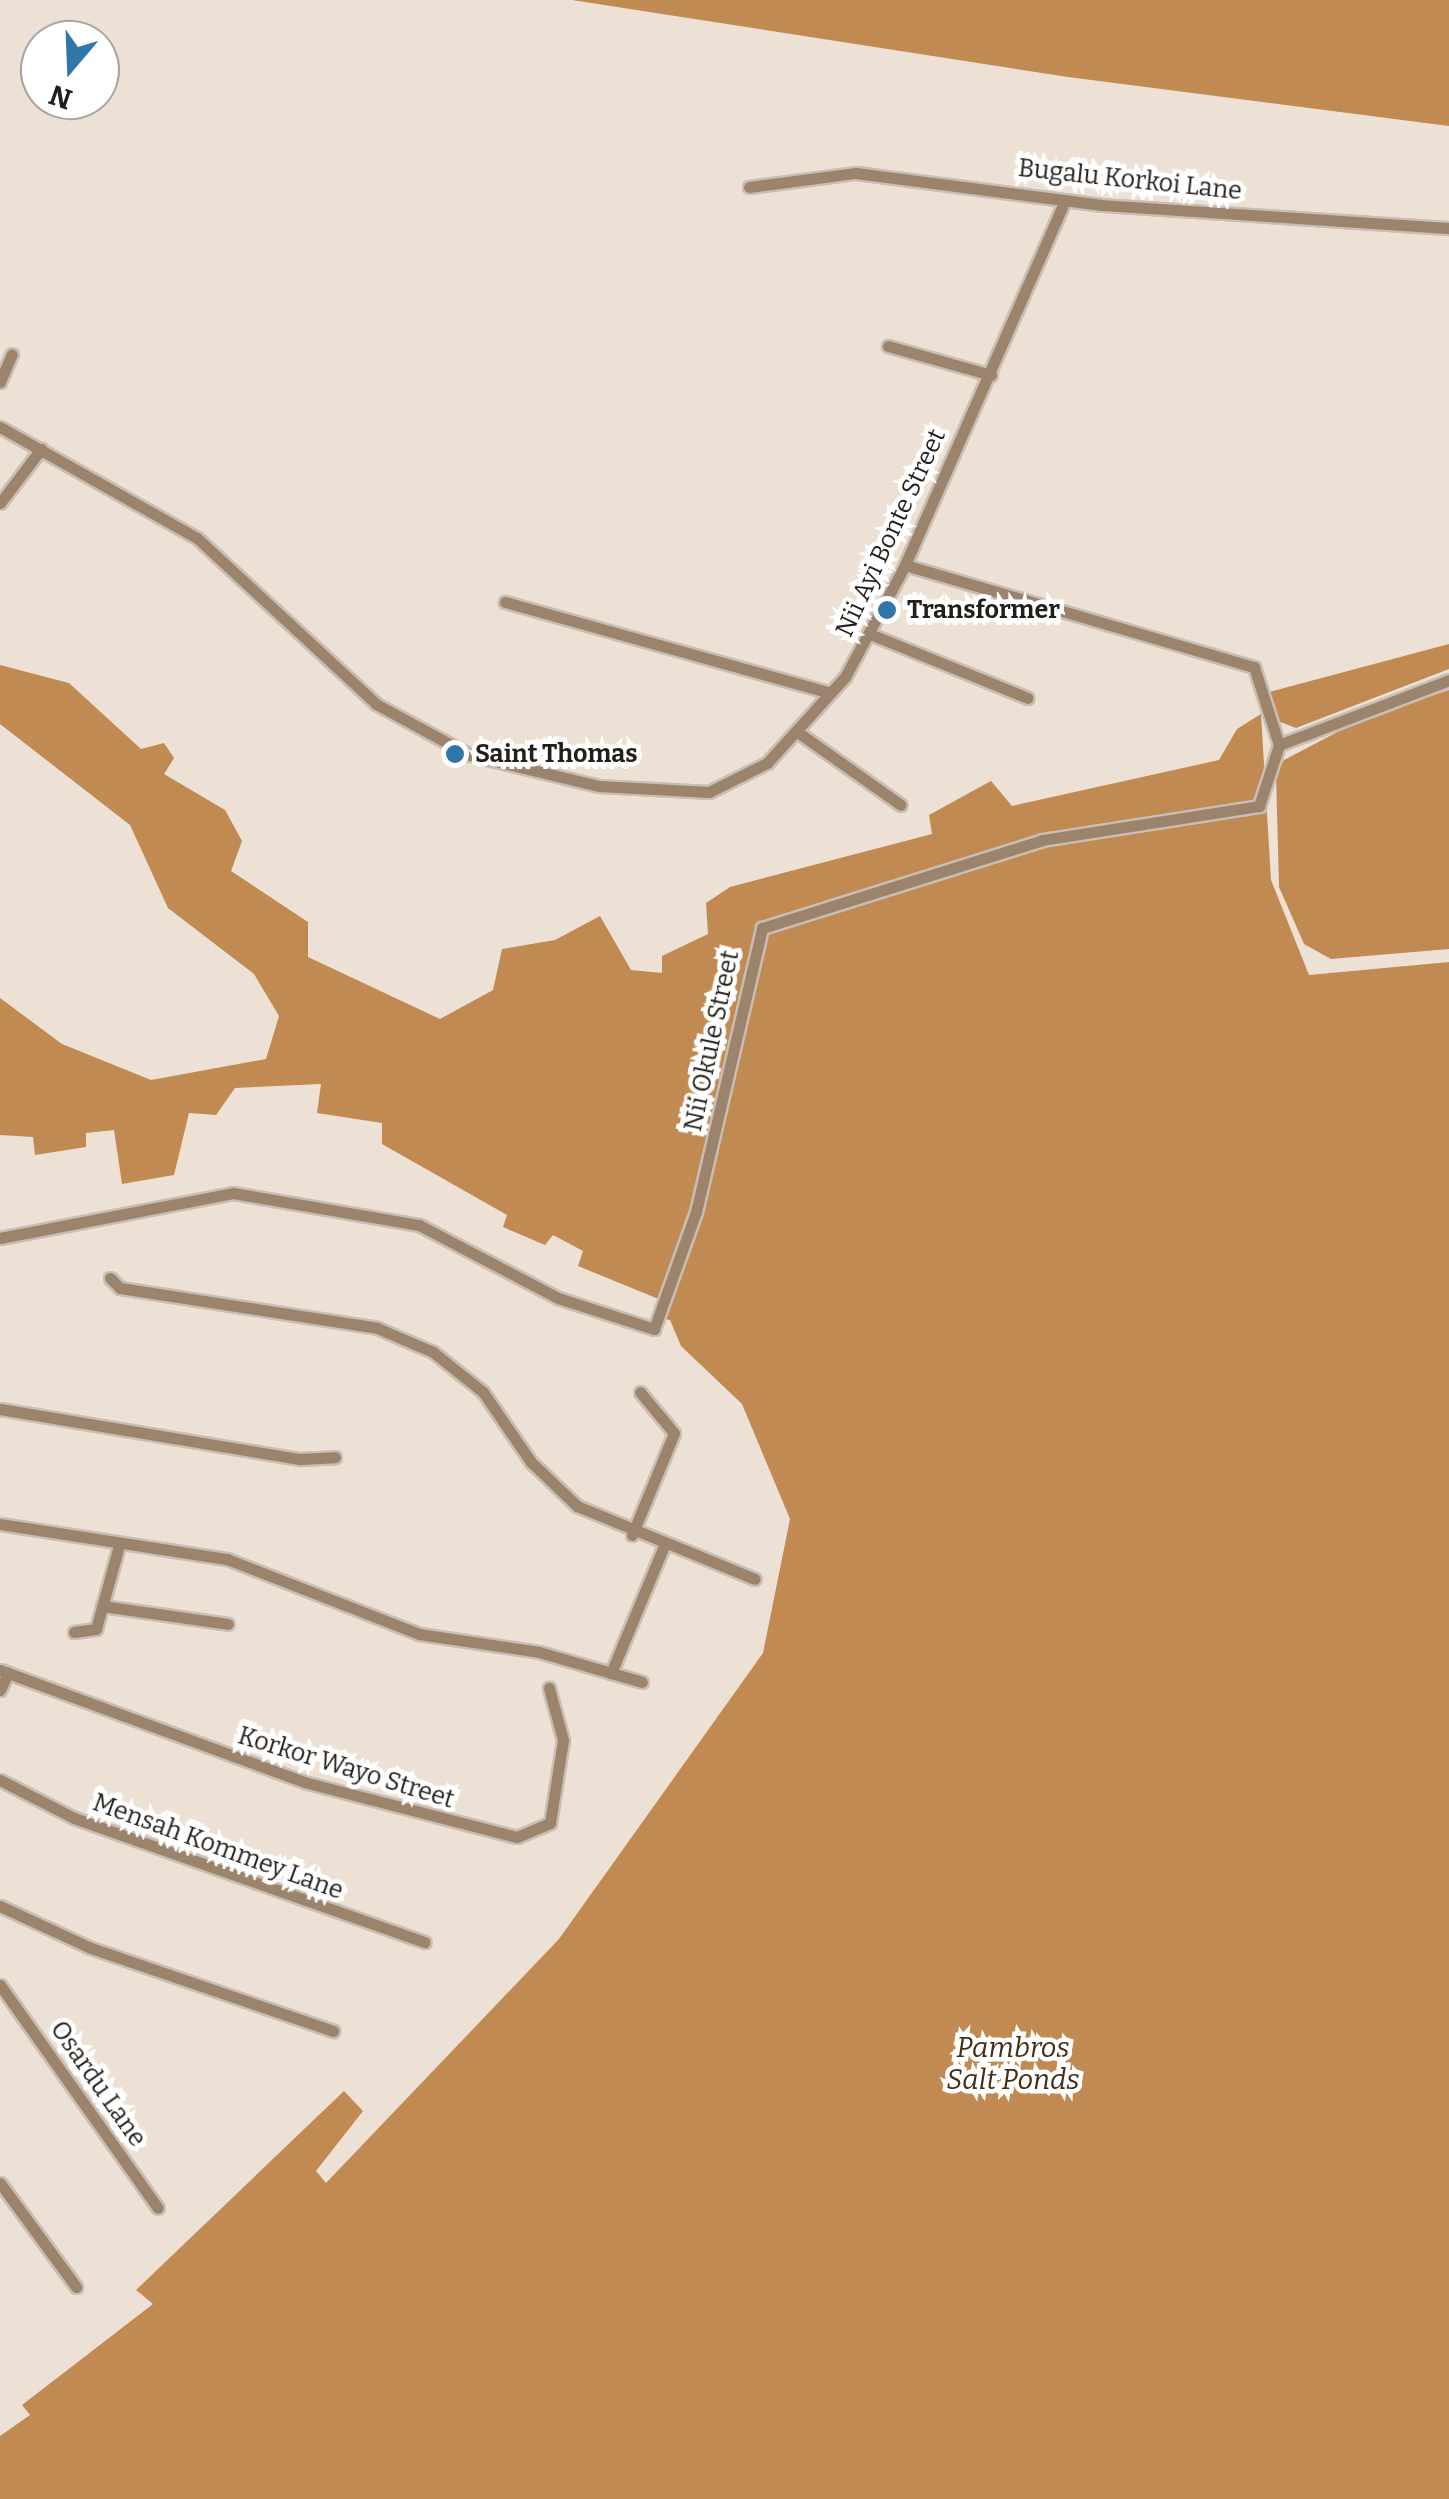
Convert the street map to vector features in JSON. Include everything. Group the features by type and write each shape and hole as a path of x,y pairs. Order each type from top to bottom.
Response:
{"street":[{"name":"Bugalu Korkoi Lane","path":"749,187 856,173 1065,202 1449,228"},
{"name":"Nii Ayi Bonte Street","path":"0,427 206,544 376,704 470,755 599,786 709,792 740,782 796,731 830,693 870,634 991,375 1065,202"},
{"path":"888,346 991,375"},
{"path":"0,382 12,354"},
{"path":"0,503 41,449"},
{"path":"905,565 1254,666 1279,745 1449,680"},
{"path":"505,602 830,693"},
{"path":"870,634 1028,698"},
{"path":"796,731 901,805"},
{"name":"Nii Okule Street","path":"0,1238 233,1192 419,1225 558,1298 654,1329 701,1194 756,935 788,915 1042,840 1259,806 1279,745"},
{"path":"110,1278 120,1288 377,1328 433,1352 483,1392 531,1462 578,1506 662,1548 755,1579"},
{"path":"632,1535 674,1433 640,1392"},
{"path":"0,1408 300,1459 335,1457"},
{"path":"0,1524 118,1549 227,1559 419,1634 642,1682"},
{"path":"611,1674 662,1548"},
{"path":"74,1632 96,1629 118,1549"},
{"path":"102,1606 228,1624"},
{"path":"0,1690 4,1671"},
{"name":"Korkor Wayo Street","path":"4,1671 304,1782 517,1837 550,1823 563,1740 549,1688"},
{"name":"Mensah Kommey Lane","path":"0,1780 74,1818 426,1942"},
{"path":"0,1906 91,1948 333,2031"},
{"name":"Osardu Lane","path":"0,1986 158,2208"},
{"path":"0,2183 76,2287"}],"water":[{"path":"572,0 1449,0 1449,126 1068,77"},
{"path":"1449,644 1449,669 1296,728 1275,720 1269,692"},
{"name":"Pambros Salt Ponds","path":"0,665 69,683 141,749 164,743 174,758 164,774 225,810 242,841 231,871 308,922 308,957 440,1019 493,990 502,949 555,940 600,916 631,970 662,973 662,956 708,934 706,903 730,887 932,834 929,815 991,781 1012,806 1219,760 1237,729 1261,714 1271,880 1309,975 1449,962 1449,2499 0,2499 0,2436 30,2415 22,2405 153,2304 136,2290 344,2091 363,2111 316,2171 326,2183 559,1939 763,1653 790,1519 742,1404 681,1346 670,1320 656,1317 661,1300 578,1266 583,1251 553,1235 545,1245 503,1227 507,1215 382,1144 382,1123 317,1113 321,1084 235,1088 216,1115 189,1113 174,1175 122,1184 114,1130 86,1133 86,1147 35,1155 33,1137 0,1135 0,998 62,1044 151,1080 266,1059 279,1016 254,974 168,908 130,825 0,724"},
{"path":"1449,690 1449,949 1331,959 1304,944 1279,887 1276,774 1284,760 1366,717"}],"place":[{"name":"Transformer","path":"887,610"},
{"name":"Saint Thomas","path":"455,754"}]}
